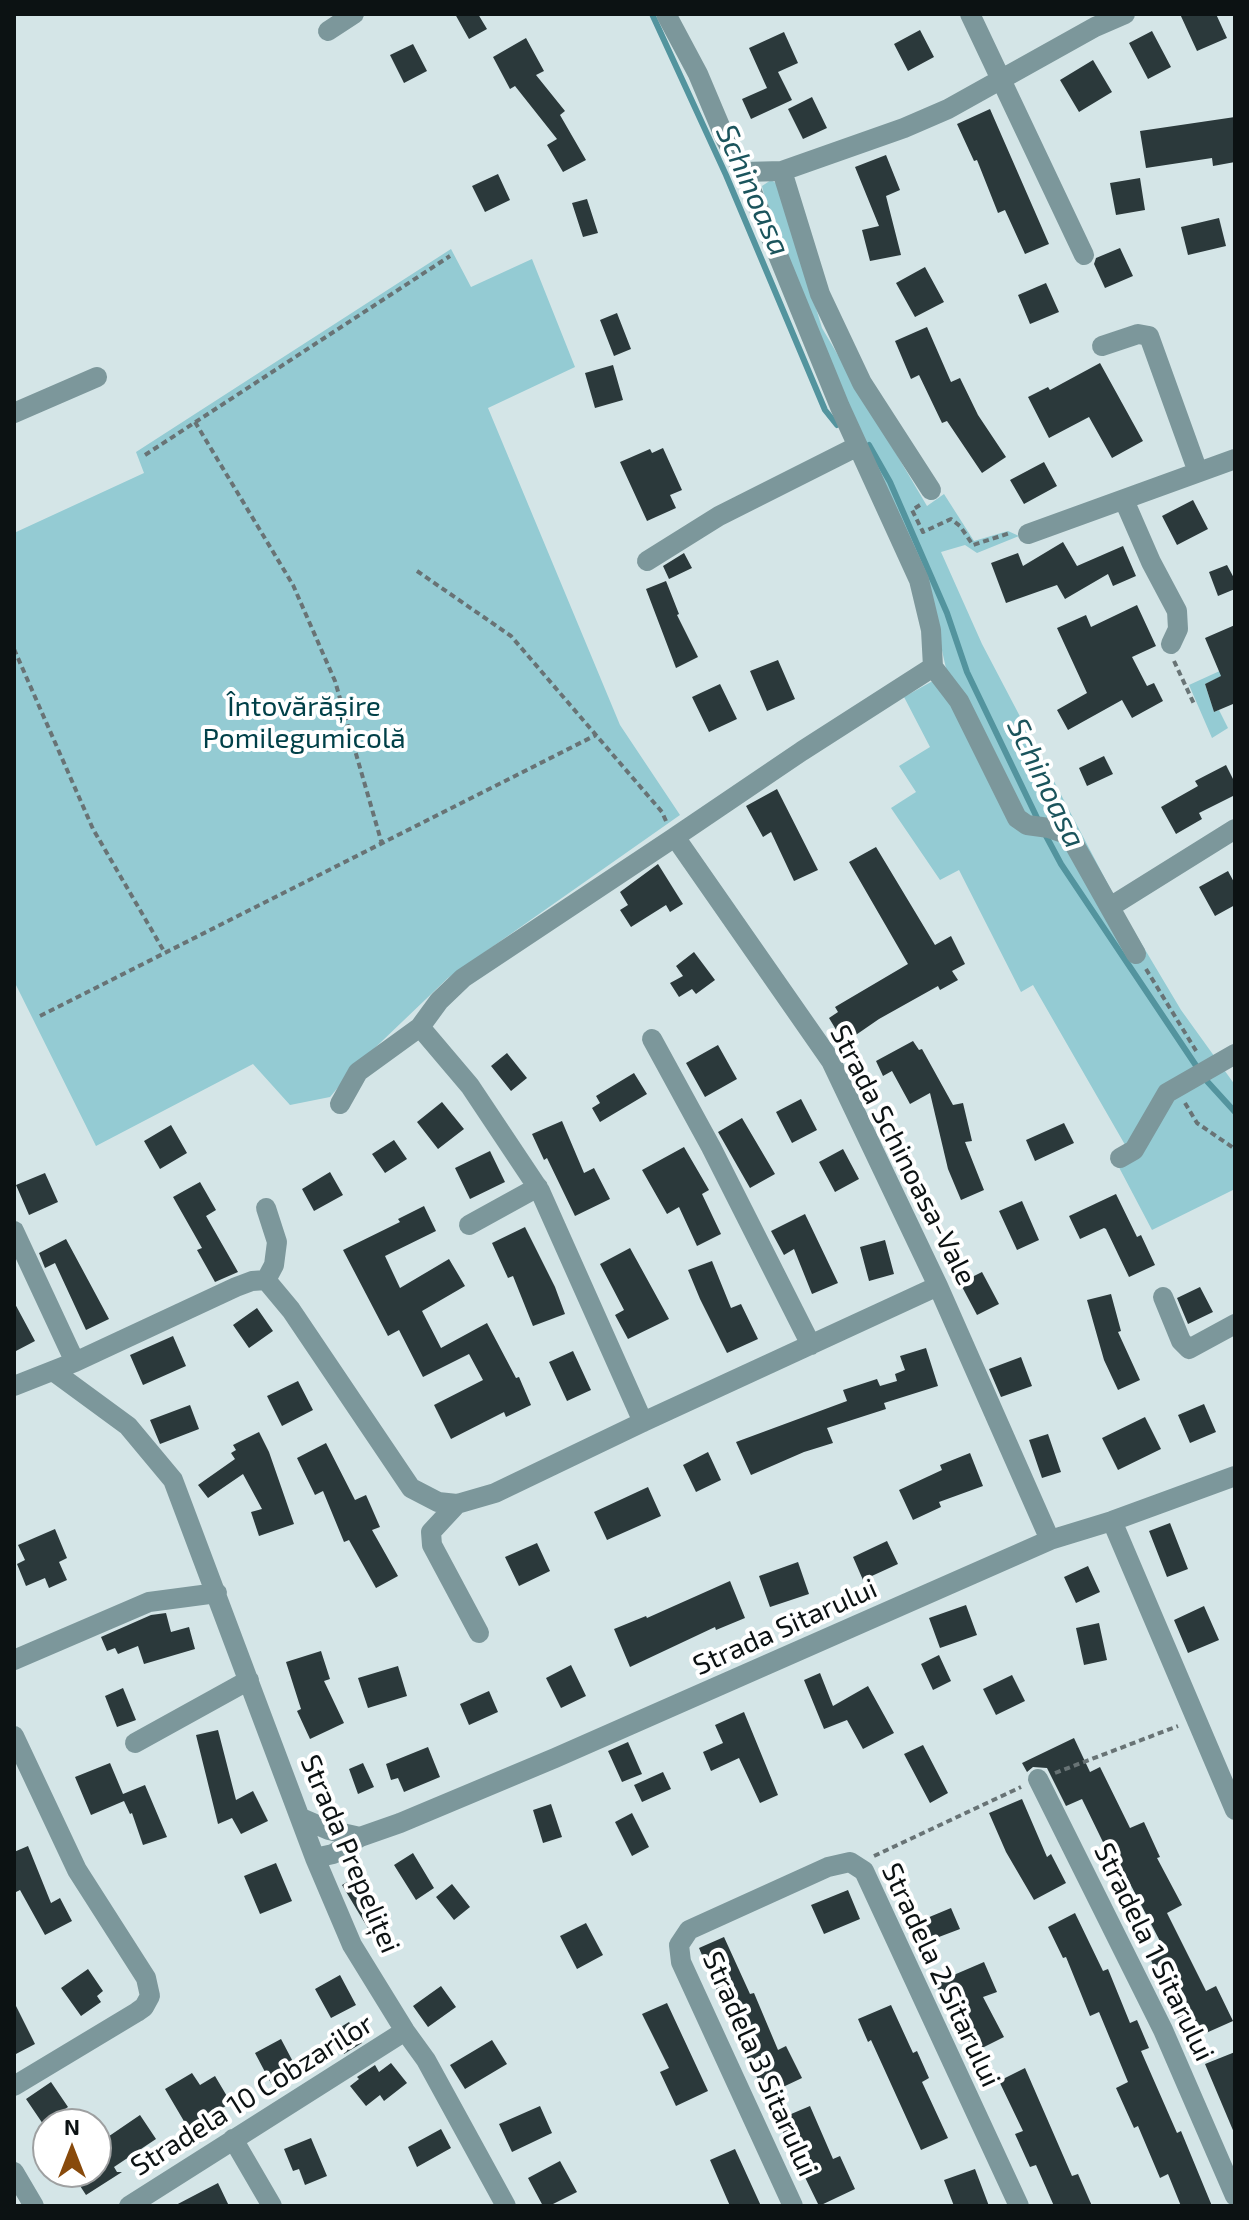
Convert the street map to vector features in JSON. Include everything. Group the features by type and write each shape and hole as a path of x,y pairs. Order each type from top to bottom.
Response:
{"street":[{"path":"328,31 354,14"},
{"path":"666,14 744,172 858,446 919,580 931,630 933,667 959,701 1017,818 1027,825 1069,835 1136,954"},
{"path":"970,14 1084,255"},
{"path":"744,172 782,171 904,128 948,109 1125,14"},
{"path":"782,171 820,294 856,372 931,490"},
{"path":"1102,346 1138,334 1149,336 1198,472"},
{"path":"14,413 97,377"},
{"path":"647,561 719,516 858,446"},
{"path":"1028,534 1235,459"},
{"path":"1124,500 1177,611 1178,629 1171,644"},
{"path":"340,1104 358,1072 420,1027 439,1001 463,978 933,667"},
{"path":"1110,907 1235,829"},
{"name":"Strada Schinoasa-Vale","path":"675,837 831,1061 938,1286 1050,1540"},
{"path":"420,1027 470,1086 538,1187 643,1422"},
{"path":"652,1039 711,1147 811,1345"},
{"path":"1120,1158 1134,1150 1167,1093 1235,1054"},
{"path":"469,1225 538,1187"},
{"path":"266,1208 277,1242 274,1265 266,1280"},
{"path":"14,1231 75,1362"},
{"path":"266,1280 291,1310 411,1488 438,1502 457,1504 495,1493 938,1286"},
{"path":"14,1386 75,1362 236,1287 266,1280"},
{"path":"1163,1297 1181,1341 1189,1349 1235,1324"},
{"name":"Strada Prepeliței","path":"53,1371 128,1426 173,1480 315,1858 352,1945 426,2060 506,2206"},
{"name":"Strada Sitarului","path":"315,1858 333,1854 360,1837 555,1758 1050,1540 1235,1476"},
{"path":"457,1504 431,1532 432,1545 479,1633"},
{"path":"1112,1521 1235,1810"},
{"path":"14,1660 149,1602 217,1593"},
{"path":"135,1743 249,1680"},
{"path":"14,1736 77,1870 146,1978 150,1996 137,2012 14,2086"},
{"name":"Stradela 1 Sitarului","path":"1038,1779 1163,2030 1235,2196"},
{"path":"301,1818 329,1830 360,1837"},
{"name":"Stradela 2 Sitarului","path":"679,1945 689,1930 814,1873 839,1863 857,1864 864,1871 1019,2206"},
{"name":"Stradela 3 Sitarului","path":"679,1945 681,1962 793,2206"},
{"name":"Stradela 10 Cobzarilor","path":"129,2206 405,2031"},
{"path":"233,2139 272,2206"},
{"path":"14,2172 34,2206"}],"path":[{"path":"145,455 450,256"},
{"path":"195,422 293,585 335,681 382,844"},
{"path":"931,490 930,499 912,510 923,532 951,519 973,545 1018,531 1028,534"},
{"path":"417,571 511,636 662,812 675,837"},
{"path":"1171,644 1169,650 1194,704"},
{"path":"14,649 93,829 165,953"},
{"path":"40,1016 596,735"},
{"path":"1136,954 1195,1051 1200,1074 1184,1100 1190,1114 1197,1123 1235,1149"},
{"path":"857,1864 1038,1779 1195,1719"}],"green space":[{"path":"771,180 779,185 822,328 927,506 944,494 974,541 1008,531 1019,536 977,553 965,545 941,552 982,644 1122,911 1181,1010 1235,1085 1235,1189 1152,1230 1113,1156 1128,1150 1033,985 1021,992 959,870 940,880 891,808 916,792 899,766 930,747 904,697 947,673 932,605 816,336 764,194 762,186"},
{"name":"Întovărășire Pomilegumicolă","path":"451,249 471,287 532,259 575,367 488,408 620,725 680,815 448,978 357,1065 330,1097 290,1105 253,1064 96,1146 14,981 14,533 144,473 136,452"},
{"path":"1235,664 1235,670 1205,684 1214,712 1219,710 1228,728 1212,738 1189,685"}],"building":[{"path":"455,14 478,14 487,29 469,39"},
{"path":"1180,14 1216,14 1227,38 1197,51"},
{"path":"920,30 934,57 908,71 894,44"},
{"path":"1152,31 1171,67 1148,79 1129,43"},
{"path":"784,32 798,63 778,72 792,100 751,119 742,99 767,88 749,48"},
{"path":"526,38 544,71 536,75 565,111 560,115 586,160 563,172 547,145 557,139 515,86 510,89 493,57"},
{"path":"413,44 427,71 404,83 390,55"},
{"path":"1093,60 1112,92 1079,112 1060,80"},
{"path":"812,97 827,128 803,139 788,109"},
{"path":"990,109 1049,244 1025,254 1005,210 998,213 977,160 974,161 957,124"},
{"path":"1235,117 1235,162 1213,166 1212,158 1146,168 1140,131"},
{"path":"886,155 900,190 886,196 901,255 870,261 862,230 879,226 855,167"},
{"path":"498,174 510,200 485,212 472,186"},
{"path":"1140,178 1145,210 1116,215 1110,183"},
{"path":"587,199 598,233 583,237 572,203"},
{"path":"1219,218 1226,246 1188,255 1181,227"},
{"path":"1120,248 1133,276 1105,288 1094,264 1096,258"},
{"path":"925,267 944,302 915,317 896,283"},
{"path":"1046,283 1059,312 1030,324 1018,295"},
{"path":"617,313 631,349 614,356 600,320"},
{"path":"927,327 951,382 960,378 978,415 1006,457 982,473 947,421 942,423 919,375 911,379 895,341"},
{"path":"1100,363 1143,441 1112,458 1089,417 1049,438 1028,397 1048,387 1050,390"},
{"path":"613,365 623,400 595,408 585,373"},
{"path":"663,448 682,490 670,495 676,508 647,521 620,462 650,449 652,453"},
{"path":"1044,462 1057,486 1024,504 1010,480"},
{"path":"1193,500 1208,529 1177,545 1162,516"},
{"path":"1063,542 1077,566 1123,546 1136,576 1113,586 1108,574 1065,599 1057,585 1006,603 991,563 1018,553 1023,566"},
{"path":"684,553 692,568 669,579 663,566"},
{"path":"1227,565 1235,580 1235,589 1218,596 1209,572"},
{"path":"666,581 677,615 698,657 676,668 646,589"},
{"path":"1137,605 1156,646 1132,657 1147,686 1154,683 1163,701 1132,718 1122,700 1068,730 1057,710 1087,693 1057,628 1086,615 1091,627"},
{"path":"1235,625 1235,708 1233,704 1214,712 1205,684 1221,676 1205,638"},
{"path":"778,660 795,699 767,711 750,671"},
{"path":"720,684 737,719 709,732 692,697"},
{"path":"1104,756 1113,774 1087,786 1079,768"},
{"path":"1226,765 1235,783 1235,795 1199,813 1202,819 1176,834 1161,807 1198,786 1195,781"},
{"path":"777,789 818,870 794,881 771,832 763,837 746,806"},
{"path":"876,847 935,945 951,936 965,964 952,971 958,980 940,990 938,986 850,1039 844,1029 838,1033 829,1018 838,1012 835,1007 908,964 849,862"},
{"path":"658,864 683,904 670,912 666,905 631,927 620,910 628,905 620,892"},
{"path":"1228,871 1235,884 1235,905 1215,916 1199,887"},
{"path":"694,952 715,980 696,994 692,989 679,997 670,983 683,976 676,966"},
{"path":"913,1041 919,1050 922,1049 953,1105 963,1103 972,1141 965,1142 984,1190 961,1200 948,1169 930,1093 910,1104 892,1071 883,1076 876,1061"},
{"path":"718,1045 737,1079 705,1097 686,1063"},
{"path":"507,1053 527,1078 511,1091 491,1066"},
{"path":"634,1073 647,1094 600,1122 592,1108 600,1103 596,1096"},
{"path":"801,1099 817,1130 792,1143 776,1112"},
{"path":"442,1102 464,1129 438,1149 417,1122"},
{"path":"742,1118 775,1174 750,1188 718,1132"},
{"path":"562,1121 584,1173 594,1168 610,1199 575,1216 532,1134"},
{"path":"1064,1123 1074,1143 1035,1161 1026,1140"},
{"path":"171,1125 187,1153 160,1169 144,1141"},
{"path":"394,1140 407,1159 385,1173 372,1154"},
{"path":"684,1147 709,1190 702,1194 721,1234 697,1246 679,1207 667,1214 642,1170"},
{"path":"843,1149 859,1179 835,1192 819,1162"},
{"path":"490,1151 505,1182 470,1199 455,1168"},
{"path":"330,1172 343,1195 314,1211 302,1189"},
{"path":"45,1173 58,1202 29,1215 16,1185"},
{"path":"200,1182 216,1210 206,1216 238,1272 215,1282 197,1250 202,1248 173,1197"},
{"path":"1116,1194 1155,1265 1129,1277 1106,1229 1080,1239 1069,1216"},
{"path":"1022,1201 1039,1240 1017,1250 999,1211"},
{"path":"424,1206 436,1231 385,1256 400,1288 449,1259 465,1286 422,1311 441,1348 487,1323 516,1378 519,1377 531,1405 506,1417 504,1412 451,1439 434,1405 483,1380 469,1354 423,1377 399,1330 388,1336 343,1250 400,1222 398,1219"},
{"path":"805,1214 838,1283 812,1294 794,1249 784,1255 771,1231"},
{"path":"525,1227 565,1314 533,1326 513,1276 508,1278 492,1243"},
{"path":"66,1239 109,1319 86,1330 55,1263 45,1268 39,1253"},
{"path":"885,1240 894,1274 869,1281 860,1247"},
{"path":"630,1248 669,1319 628,1339 615,1315 624,1310 600,1264"},
{"path":"712,1261 731,1308 741,1304 758,1339 727,1353 688,1270"},
{"path":"982,1272 999,1304 977,1315 960,1283"},
{"path":"1200,1287 1213,1312 1188,1324 1177,1298"},
{"path":"1111,1294 1121,1331 1118,1332 1140,1380 1118,1390 1104,1360 1087,1300"},
{"path":"14,1302 35,1341 14,1352"},
{"path":"257,1308 273,1331 249,1348 233,1325"},
{"path":"173,1336 186,1366 143,1385 130,1355"},
{"path":"926,1348 938,1386 884,1403 886,1409 827,1428 833,1443 751,1475 736,1442 847,1401 843,1390 877,1379 880,1386 897,1381 895,1374 905,1370 900,1356"},
{"path":"573,1351 591,1390 567,1401 549,1362"},
{"path":"1021,1357 1032,1386 1001,1397 989,1369"},
{"path":"298,1381 313,1410 282,1426 267,1396"},
{"path":"1204,1404 1216,1432 1190,1443 1178,1415"},
{"path":"190,1405 199,1429 160,1444 150,1420"},
{"path":"1145,1417 1161,1449 1118,1470 1102,1438"},
{"path":"259,1432 294,1524 259,1536 251,1512 262,1509 243,1474 208,1498 198,1485 235,1459 231,1453 236,1450 233,1445"},
{"path":"1048,1434 1061,1472 1042,1478 1029,1440"},
{"path":"326,1443 355,1500 366,1495 380,1527 372,1530 398,1576 376,1588 349,1540 344,1542 323,1491 315,1495 297,1458"},
{"path":"708,1452 721,1480 696,1492 683,1465"},
{"path":"970,1453 983,1486 939,1502 941,1507 913,1520 899,1490 942,1470 940,1465"},
{"path":"648,1487 661,1516 607,1540 594,1512"},
{"path":"1170,1523 1188,1569 1167,1577 1149,1531"},
{"path":"55,1529 67,1558 59,1562 67,1580 49,1588 45,1578 26,1586 17,1564 25,1560 18,1545"},
{"path":"887,1541 898,1564 863,1580 853,1557"},
{"path":"537,1543 550,1571 519,1586 505,1557"},
{"path":"798,1562 809,1594 770,1607 759,1576"},
{"path":"1088,1566 1100,1592 1076,1603 1064,1577"},
{"path":"730,1581 745,1618 716,1630 715,1627 630,1667 614,1629 647,1618"},
{"path":"966,1605 977,1635 940,1648 929,1618"},
{"path":"1204,1606 1219,1640 1188,1653 1174,1620"},
{"path":"166,1613 171,1632 189,1627 195,1649 144,1664 138,1646 118,1654 115,1648 107,1651 101,1637 151,1615"},
{"path":"1099,1623 1107,1660 1084,1665 1076,1628"},
{"path":"321,1651 330,1679 324,1681 344,1723 310,1739 297,1711 301,1709 286,1662"},
{"path":"939,1655 951,1681 933,1690 921,1664"},
{"path":"571,1665 586,1696 561,1708 546,1678"},
{"path":"398,1666 407,1696 368,1708 358,1678"},
{"path":"820,1673 833,1706 868,1686 894,1733 863,1749 847,1720 824,1729 804,1680"},
{"path":"1012,1675 1025,1701 996,1715 983,1689"},
{"path":"123,1688 136,1720 117,1727 105,1696"},
{"path":"489,1691 498,1712 469,1725 460,1704"},
{"path":"744,1712 778,1795 760,1803 739,1758 711,1771 703,1752 723,1743 715,1725"},
{"path":"218,1730 236,1800 253,1791 268,1821 241,1834 232,1818 218,1824 196,1735"},
{"path":"1074,1738 1090,1772 1100,1767 1130,1828 1144,1822 1160,1857 1157,1858 1182,1905 1167,1913 1206,1991 1216,1986 1233,2021 1188,2041 1148,1954 1163,1947 1124,1872 1119,1875 1082,1799 1066,1806 1047,1768 1033,1767 1027,1772 1022,1763"},
{"path":"628,1742 642,1774 622,1782 608,1751"},
{"path":"923,1745 948,1793 930,1803 904,1754"},
{"path":"428,1747 440,1777 404,1792 398,1778 391,1780 386,1764"},
{"path":"110,1763 123,1794 145,1785 167,1837 143,1845 132,1813 124,1801 91,1815 75,1777"},
{"path":"363,1763 374,1787 358,1794 349,1769"},
{"path":"663,1772 671,1789 642,1802 634,1785"},
{"path":"1022,1799 1047,1857 1051,1854 1066,1883 1034,1900 1006,1852 989,1813"},
{"path":"551,1804 562,1837 543,1843 533,1810"},
{"path":"632,1813 649,1847 632,1856 615,1822"},
{"path":"28,1846 51,1903 60,1898 72,1921 45,1935 20,1890 14,1893 14,1852"},
{"path":"413,1853 434,1888 416,1900 394,1865"},
{"path":"276,1863 292,1901 260,1914 244,1876"},
{"path":"359,1875 390,1925 372,1935 342,1885"},
{"path":"452,1884 470,1907 454,1920 436,1897"},
{"path":"848,1890 860,1919 824,1934 811,1905"},
{"path":"951,1908 960,1929 923,1943 915,1923"},
{"path":"1075,1913 1103,1971 1108,1969 1130,2023 1137,2020 1149,2048 1141,2051 1177,2133 1181,2131 1212,2206 1181,2206 1168,2174 1160,2178 1138,2126 1134,2128 1116,2088 1128,2082 1099,2012 1090,2016 1066,1957 1063,1958 1048,1927"},
{"path":"586,1923 603,1955 577,1969 560,1936"},
{"path":"724,1937 750,1994 754,1993 778,2050 786,2046 802,2078 766,2095 737,2038 699,1948"},
{"path":"984,1962 997,1992 983,1997 1004,2037 974,2052 953,2010 948,2012 935,1983"},
{"path":"88,1969 103,1991 97,1996 101,2002 81,2016 61,1988"},
{"path":"340,1975 356,2005 331,2018 315,1989"},
{"path":"441,1986 456,2007 428,2027 413,2006"},
{"path":"14,2002 35,2044 14,2055"},
{"path":"667,2003 708,2091 676,2106 660,2072 669,2068 642,2014"},
{"path":"891,2005 913,2053 917,2051 929,2078 922,2082 948,2138 921,2150 871,2040 868,2042 858,2019"},
{"path":"349,2022 362,2043 344,2054 331,2033"},
{"path":"281,2039 300,2075 274,2089 255,2053"},
{"path":"492,2040 507,2064 465,2089 450,2065"},
{"path":"1235,2052 1235,2135 1205,2064"},
{"path":"391,2063 407,2083 384,2101 380,2095 366,2106 350,2086 375,2065 379,2072"},
{"path":"1025,2068 1072,2176 1078,2174 1092,2206 1054,2206 1036,2165 1030,2167 1015,2134 1023,2131 999,2081"},
{"path":"192,2073 200,2085 215,2076 231,2103 188,2128 165,2089"},
{"path":"51,2082 68,2107 32,2108 26,2099"},
{"path":"540,2106 552,2133 512,2152 499,2124"},
{"path":"810,2106 833,2159 840,2156 855,2189 819,2206 777,2120"},
{"path":"140,2115 156,2139 114,2167 117,2172 122,2172 112,2178 112,2134"},
{"path":"441,2129 451,2148 417,2167 408,2147"},
{"path":"311,2138 327,2176 305,2185 299,2169 293,2171 284,2149"},
{"path":"735,2149 761,2206 730,2206 710,2160"},
{"path":"560,2161 577,2192 543,2206 528,2178"},
{"path":"975,2169 989,2206 954,2206 944,2180"},
{"path":"218,2183 229,2206 174,2206"},
{"path":"81,2188 97,2188 86,2195"}],"waterway":[{"name":"Schinoasa","path":"652,14 726,175 825,410 837,425"},
{"name":"Schinoasa","path":"869,445 890,482 947,613 967,672 1040,824"},
{"name":"Schinoasa","path":"1045,834 1061,864 1205,1079 1235,1112"}]}
